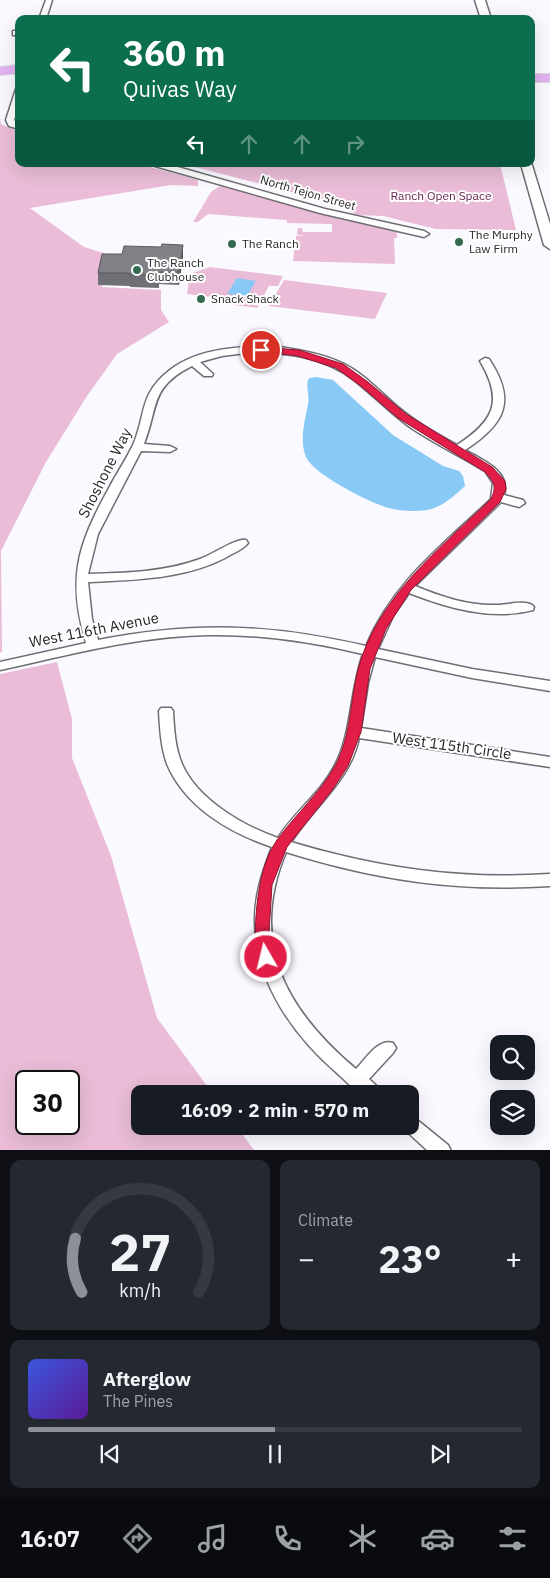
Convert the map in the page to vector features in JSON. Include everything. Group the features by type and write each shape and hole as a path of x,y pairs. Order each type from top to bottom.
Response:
{"main road":[{"path":"0,66 15,67"},
{"path":"535,67 550,67"},
{"path":"0,71 15,68"},
{"path":"0,76 15,76"},
{"path":"535,78 550,78"}],"street":[{"path":"43,15 49,0"},
{"path":"480,0 485,15"},
{"path":"15,104 10,120 15,125"},
{"name":"North Tejon Street","path":"169,167 323,211 424,234"},
{"path":"528,167 550,245"},
{"name":"Shoshone Way","path":"93,645 84,618 81,596 81,578 85,549 100,515 138,447 152,396 158,386 178,370 194,362 220,353 273,350 299,353 340,366 402,416 494,474 499,481 501,489 497,498"},
{"path":"458,450 479,435 498,412 500,402 499,385 485,361"},
{"path":"194,362 208,374"},
{"path":"138,447 170,450"},
{"path":"363,1085 316,1043 279,989 266,957 262,933 265,885 281,845 337,773 350,746 354,732 361,681 371,652 380,629 407,588 497,498 519,503"},
{"path":"81,578 147,575 184,570 218,558 242,543"},
{"path":"407,588 468,608 498,610 528,607"},
{"name":"West 116th Avenue","path":"0,666 93,645 155,634 186,631 240,631 288,636 510,681 550,686"},
{"path":"166,711 168,738 175,765 189,785 210,806 241,830 329,860 405,876 482,882 550,880"},
{"name":"West 115th Circle","path":"354,732 550,762"},
{"path":"357,1080 387,1048"},
{"path":"419,1131 442,1150"}],"green space":[{"path":"0,118 1,124 15,130 15,167 150,167 198,180 198,186 171,185 30,208 84,247 110,255 102,287 161,290 161,310 169,322 117,354 87,396 46,462 1,551 2,652 0,653"},
{"name":"Ranch Open Space","path":"195,167 501,167 516,230 436,229 383,216 357,215 338,204"},
{"path":"220,186 397,232 397,238 394,238 395,264 293,261 296,236 306,236 297,235 298,228 302,228 303,232 332,232 332,224 287,223 287,220 208,214 198,222 193,222 211,192"},
{"path":"210,267 283,276 278,286 269,286 257,308 218,303 222,296 211,299 212,297 187,294 190,274"},
{"path":"284,280 387,293 375,319 269,306"},
{"path":"57,662 72,719 72,758 111,856 157,1018 206,1085 131,1085 131,1135 243,1135 254,1150 0,1150 0,674"}],"water":[{"path":"237,278 256,281 247,296 227,294"},
{"path":"316,377 333,380 393,435 443,466 459,471 463,476 465,486 447,501 432,509 422,511 403,510 389,508 369,500 343,487 319,471 306,457 303,444 303,430 308,401 308,381 309,378"}],"building":[{"path":"162,244 183,245 179,272 159,272 158,275 98,273 102,254 122,254 124,246 161,247"}],"place":[{"name":"The Murphy Law Firm","path":"459,242"},
{"name":"The Ranch","path":"232,244"},
{"name":"The Ranch Clubhouse","path":"137,270"},
{"name":"Snack Shack","path":"201,299"}],"route":[{"path":"261,350 281,350 299,353 340,366 402,416 489,469 499,481 501,489 496,500 407,588 380,629 364,669 354,732 342,766 329,786 281,845 265,885 262,933 266,957"}]}
